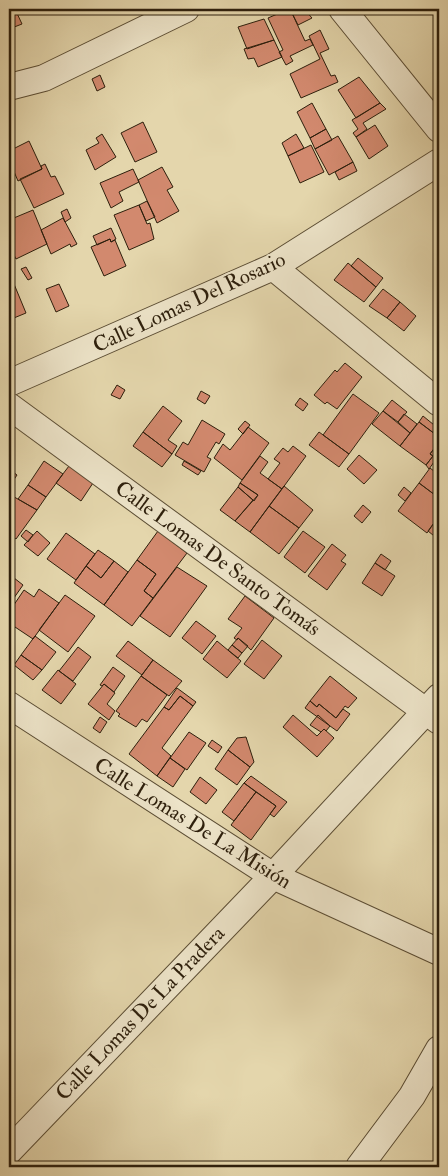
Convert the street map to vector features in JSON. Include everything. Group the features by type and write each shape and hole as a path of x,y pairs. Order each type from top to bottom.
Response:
{"street":[{"path":"9,87 44,78 186,9"},
{"path":"342,9 439,129"},
{"name":"Calle Lomas Del Rosario","path":"9,383 273,267 439,162"},
{"path":"273,267 439,403"},
{"name":"Calle Lomas De Santo Tomás","path":"9,406 435,709"},
{"name":"Calle Lomas De La Misión","path":"9,705 273,876 439,952"},
{"name":"Calle Lomas De La Pradera","path":"9,1151 435,709"},
{"path":"359,1167 412,1096 439,1049"}],"building":[{"path":"9,9 15,9 22,24 9,29"},
{"path":"289,9 295,9 291,11 305,41 310,39 313,45 290,56 293,61 286,65 279,52 283,50 268,18"},
{"path":"304,9 312,18 298,25 291,11"},
{"path":"264,19 274,40 247,49 238,27"},
{"path":"320,30 329,49 320,53 331,76 335,75 338,82 301,98 290,74 320,59 309,36"},
{"path":"274,40 282,57 258,67 254,58 248,59 244,49"},
{"path":"100,75 105,87 97,91 92,79"},
{"path":"359,77 380,103 356,118 338,90"},
{"path":"312,103 326,129 310,138 297,112"},
{"path":"380,103 386,109 363,123 367,129 356,137 353,133 358,129 352,120"},
{"path":"143,122 157,152 135,162 121,133"},
{"path":"375,125 388,146 369,159 356,137"},
{"path":"326,129 332,140 315,149 310,138"},
{"path":"102,134 116,157 95,170 86,150 99,143 96,138"},
{"path":"296,134 304,148 288,156 282,143"},
{"path":"338,136 353,162 329,175 315,149"},
{"path":"29,141 42,169 18,181 9,160 9,151"},
{"path":"311,145 324,172 300,183 288,156"},
{"path":"353,162 357,171 339,180 335,172"},
{"path":"45,164 51,177 55,176 64,194 34,208 20,179 42,169 41,166"},
{"path":"162,167 173,187 167,190 179,211 157,223 138,180"},
{"path":"133,169 139,182 119,192 123,201 111,208 100,183"},
{"path":"147,201 155,217 146,221 139,205"},
{"path":"139,205 147,224 150,223 154,239 129,250 114,215"},
{"path":"67,209 71,218 65,222 61,212"},
{"path":"33,210 47,244 16,259 9,245 9,220"},
{"path":"63,218 77,244 71,247 70,244 51,254 41,230"},
{"path":"111,228 116,239 111,242 110,239 97,245 93,236"},
{"path":"110,239 111,242 115,240 126,266 104,276 91,247"},
{"path":"358,258 383,278 376,287 351,266"},
{"path":"348,263 376,287 364,302 334,280"},
{"path":"26,267 32,278 28,280 21,269"},
{"path":"14,284 26,313 9,320 9,286"},
{"path":"59,284 69,306 56,312 46,289"},
{"path":"383,289 400,302 387,318 369,306"},
{"path":"400,302 416,316 404,331 387,318"},
{"path":"345,363 362,377 337,409 327,402 325,404 314,395 335,370 337,372"},
{"path":"117,385 125,390 120,399 111,395"},
{"path":"201,391 210,396 205,404 197,399"},
{"path":"353,394 379,413 349,454 323,435"},
{"path":"300,398 308,404 303,411 295,405"},
{"path":"392,400 407,412 398,422 383,411"},
{"path":"163,406 182,421 168,440 177,446 172,454 143,432"},
{"path":"383,411 410,433 400,446 372,424"},
{"path":"404,414 417,424 410,433 398,422"},
{"path":"423,416 439,429 439,437 419,422"},
{"path":"202,420 225,434 219,444 216,442 207,457 211,459 204,472 175,455 183,442 188,445"},
{"path":"245,421 250,425 243,434 238,429"},
{"path":"419,422 439,437 439,442 430,454 433,456 426,465 400,446"},
{"path":"248,427 269,443 242,480 214,458 223,444 230,450"},
{"path":"143,432 172,454 162,467 133,446"},
{"path":"319,432 349,454 339,467 309,445"},
{"path":"439,442 439,455 429,469 426,465 433,456 430,454"},
{"path":"293,446 306,456 282,489 268,479 280,463 274,459 283,448 288,452"},
{"path":"359,455 377,470 364,484 347,469"},
{"path":"260,456 268,462 260,473 282,489 250,532 235,521 258,495 240,483"},
{"path":"44,461 63,474 46,497 28,485"},
{"path":"184,461 201,471 198,475 182,465"},
{"path":"69,466 93,483 81,501 56,483"},
{"path":"430,468 439,475 439,498 419,483"},
{"path":"9,469 17,475 9,487"},
{"path":"240,483 258,495 254,501 238,487"},
{"path":"419,483 439,498 439,516 427,533 398,511"},
{"path":"28,485 46,497 37,510 18,499"},
{"path":"284,486 313,510 299,528 269,506"},
{"path":"238,487 253,500 235,521 220,510"},
{"path":"404,487 411,493 405,501 398,495"},
{"path":"9,494 37,510 16,539 9,534"},
{"path":"363,505 371,512 362,523 354,516"},
{"path":"269,506 299,528 279,554 250,532"},
{"path":"439,516 439,540 428,531"},
{"path":"26,530 33,535 28,542 21,536"},
{"path":"37,531 50,543 38,556 24,545"},
{"path":"158,531 187,553 153,598 144,591 156,574 137,560"},
{"path":"303,531 325,547 305,573 284,557"},
{"path":"66,533 95,554 76,580 47,559"},
{"path":"332,544 346,555 341,561 346,564 327,590 308,576"},
{"path":"98,550 114,561 101,578 86,566"},
{"path":"381,554 391,561 385,570 375,563"},
{"path":"137,560 156,574 144,591 153,598 132,626 104,605"},
{"path":"114,561 128,572 104,605 74,583 86,566 101,578"},
{"path":"375,563 395,576 382,596 362,583"},
{"path":"177,567 207,586 170,637 140,616"},
{"path":"9,574 23,585 9,605"},
{"path":"39,589 59,603 33,639 15,627 9,636 9,612 24,590 34,597"},
{"path":"65,595 95,616 68,652 39,630"},
{"path":"245,596 274,618 251,650 238,638 237,640 234,638 242,628 228,619"},
{"path":"196,621 216,636 202,654 182,638"},
{"path":"35,636 56,652 42,670 21,655"},
{"path":"238,638 248,646 242,653 232,645"},
{"path":"262,640 282,656 264,679 244,664"},
{"path":"128,641 153,660 142,675 116,656"},
{"path":"217,641 241,661 227,678 203,659"},
{"path":"232,645 242,653 238,658 228,650"},
{"path":"78,647 91,657 73,681 59,671"},
{"path":"21,655 42,670 33,680 14,665"},
{"path":"153,660 182,681 169,696 141,676"},
{"path":"113,667 125,676 114,692 104,684 100,685"},
{"path":"58,670 76,684 61,704 42,690"},
{"path":"141,676 167,695 147,722 142,719 136,727 118,716 120,714 116,711"},
{"path":"330,676 357,698 348,708 345,706 336,718 319,704 317,707 310,701"},
{"path":"104,684 115,693 107,704 115,711 109,720 88,704"},
{"path":"177,688 196,702 193,706 180,696 169,710 164,707"},
{"path":"180,696 193,706 162,748 171,756 157,776 129,754 164,707 169,710"},
{"path":"310,701 317,707 319,704 336,718 343,709 350,714 337,731 305,708"},
{"path":"293,715 317,736 324,729 334,738 317,757 283,727"},
{"path":"318,715 330,726 326,731 324,729 321,732 310,725"},
{"path":"100,717 107,722 100,733 93,728"},
{"path":"189,732 206,743 187,770 170,758"},
{"path":"246,737 254,762 250,767 228,750 237,738"},
{"path":"212,740 222,747 218,753 208,746"},
{"path":"228,750 250,767 237,785 215,769"},
{"path":"170,758 185,769 173,787 157,776"},
{"path":"251,776 287,802 274,817 270,814 276,806 244,783"},
{"path":"200,777 217,790 206,804 190,792"},
{"path":"244,783 256,792 234,821 222,812"},
{"path":"256,792 276,806 251,840 231,825"}]}
